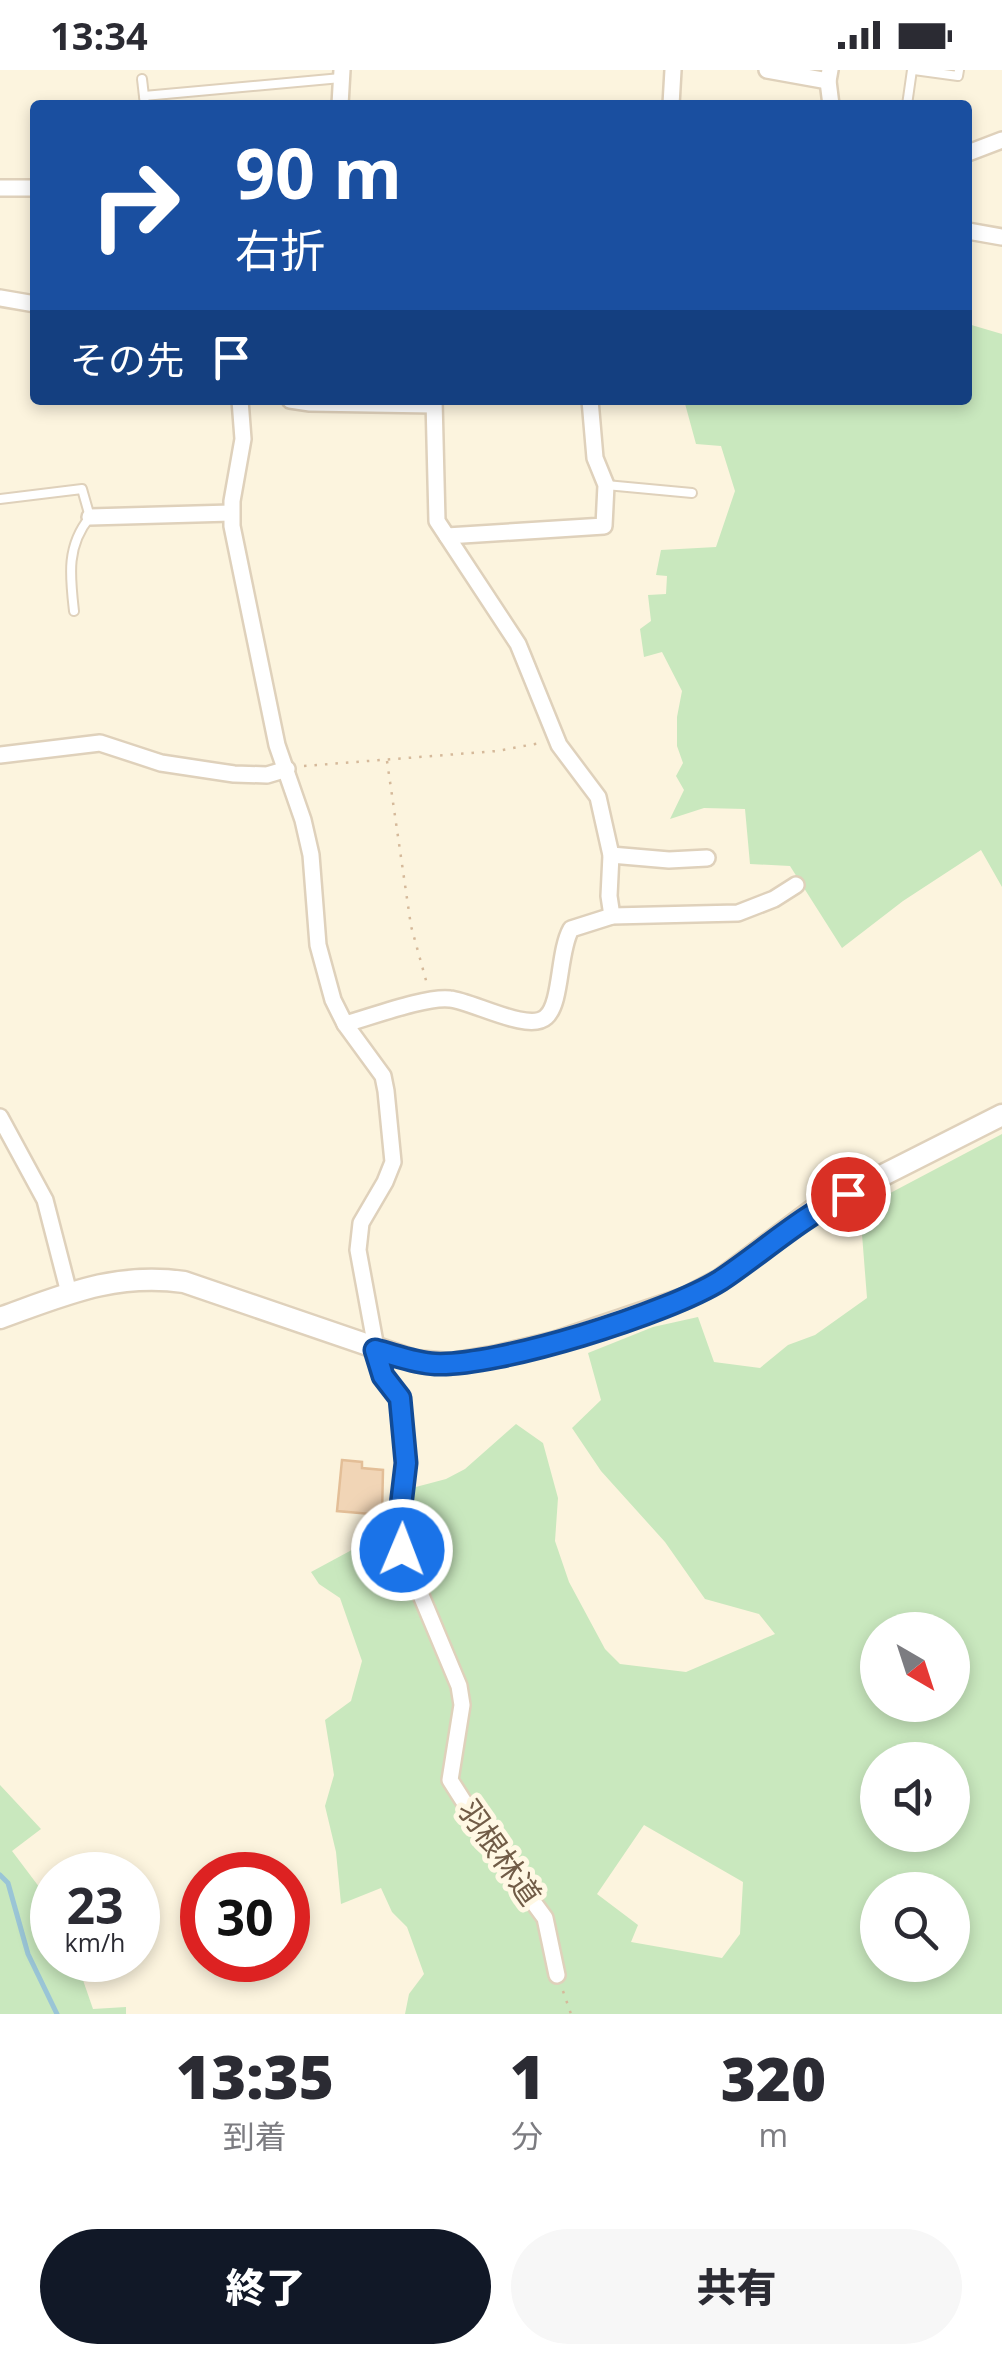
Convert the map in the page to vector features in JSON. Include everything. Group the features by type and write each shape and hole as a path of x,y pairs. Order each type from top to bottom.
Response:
{"street":[{"path":"671,100 673,70"},
{"path":"767,70 829,75 832,100"},
{"path":"340,100 342,74"},
{"path":"972,151 1002,140"},
{"path":"0,188 30,188"},
{"path":"972,232 1002,237"},
{"path":"0,298 30,303"},
{"path":"90,517 231,512 244,439 241,405"},
{"path":"434,405 437,520 518,644 555,738 598,798 610,855 612,916"},
{"path":"446,536 604,526 606,485 595,458 590,405"},
{"name":"羽根林道","path":"231,512 277,745 288,769 310,855 318,945 332,1000 383,1076 386,1091 392,1162 386,1182 361,1222 358,1250 375,1350 383,1376 400,1398 406,1463 398,1531 402,1550 459,1686 462,1704 448,1773 492,1846 545,1918 556,1976"},
{"path":"0,755 100,743 161,763 234,774 267,775 288,769"},
{"path":"610,855 668,860 707,858"},
{"path":"345,1024 433,999 465,1002 522,1022 536,1022 546,1018 553,1006 562,944 571,929 612,916 738,913 774,899 796,885"},
{"path":"0,1318 69,1293 132,1278 184,1282 375,1350 434,1364 466,1361 553,1343 686,1298 720,1280 812,1211 1002,1115"},
{"path":"0,1116 45,1200 69,1293"}],"lane":[{"path":"908,100 913,70 958,76 959,70"},
{"path":"142,79 144,100 342,74"},
{"path":"606,485 692,494"},
{"path":"0,499 82,489 90,517 74,538 74,611"}],"path":[{"path":"288,769 321,763 497,751 555,738"},
{"path":"386,759 411,926 433,999"},
{"path":"556,1976 571,2014"}],"green space":[{"path":"972,325 1002,334 1002,887 981,850 903,901 842,948 790,866 750,864 745,809 704,808 670,819 684,790 676,776 683,763 677,746 682,691 662,652 644,657 640,629 651,621 648,595 666,594 667,576 656,575 661,550 716,547 735,491 721,446 696,444 685,405 972,405"},
{"path":"1002,1134 1002,2014 405,2014 409,1994 424,1974 407,1927 392,1912 381,1888 341,1904 336,1852 325,1806 334,1775 325,1720 351,1701 362,1661 340,1598 319,1584 311,1572 398,1525 397,1492 446,1479 465,1469 516,1424 543,1443 558,1498 555,1541 569,1582 605,1649 620,1664 686,1672 775,1634 759,1614 705,1599 665,1542 601,1471 572,1428 601,1400 588,1353 653,1327 698,1317 714,1362 760,1368 788,1345 815,1335 867,1298 860,1209","holes":["644,1825 743,1882 740,1934 722,1958 631,1942 638,1925 597,1894"]},
{"path":"0,1785 41,1829 12,1851 30,1875 30,1982 84,1982 93,2009 126,2007 126,2014 0,2014"}],"building":[{"path":"342,1460 362,1462 362,1468 383,1470 382,1515 337,1511"}],"waterway":[{"path":"0,1875 8,1883 28,1954 57,2014"}],"route":[{"path":"402,1550 398,1531 407,1480 400,1398 383,1376 375,1350 415,1362 450,1364 553,1343 686,1298 720,1280 812,1211 848,1194"}]}
